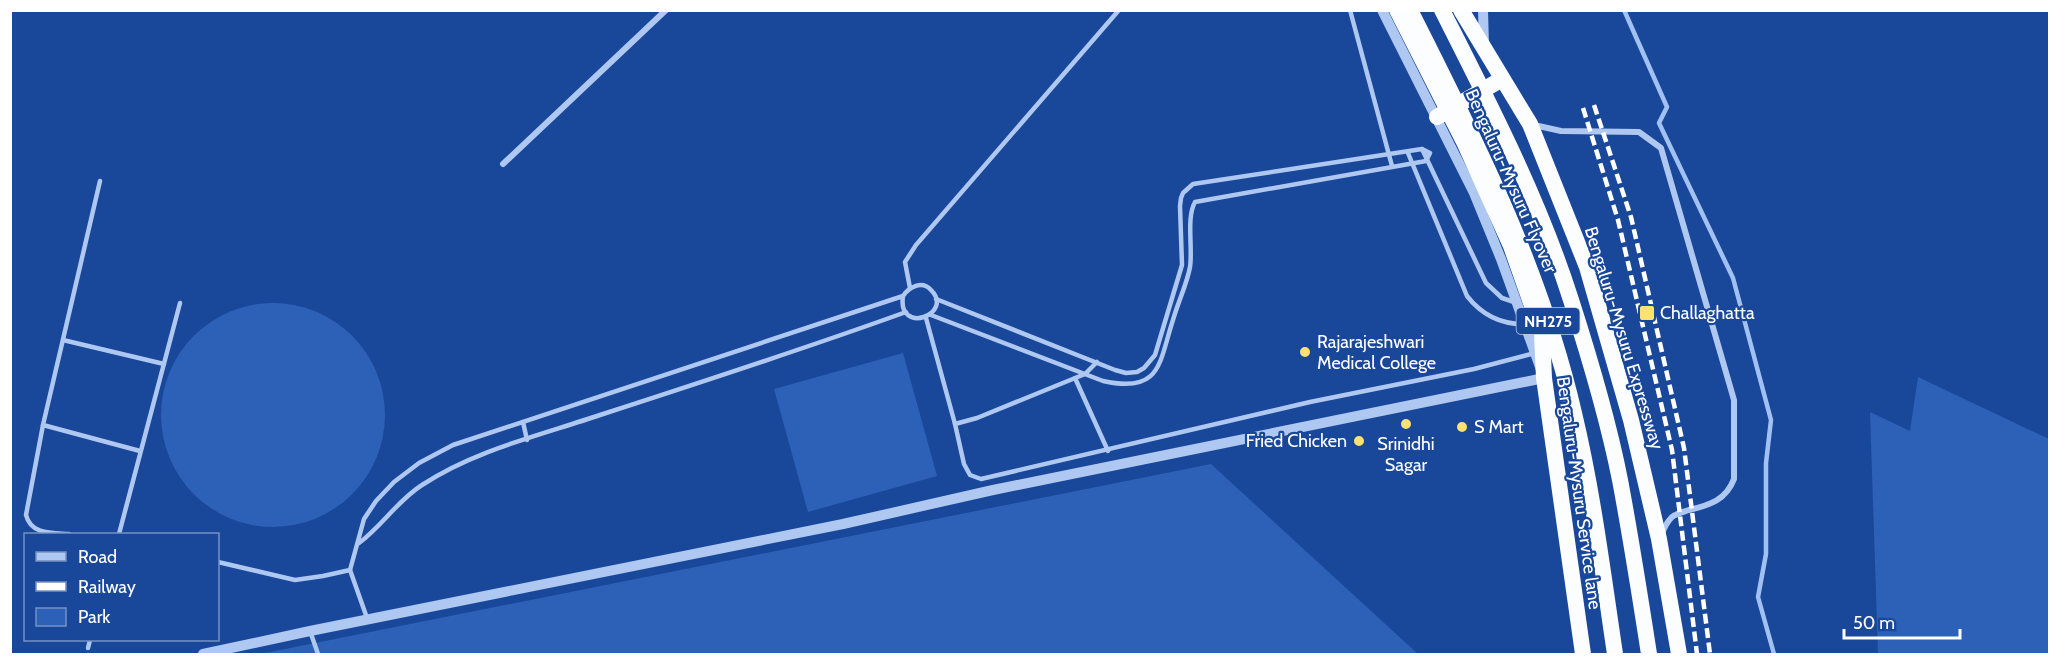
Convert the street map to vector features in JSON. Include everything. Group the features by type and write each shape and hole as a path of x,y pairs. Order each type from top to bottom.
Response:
{"highway":[{"name":"NH275","path":"1396,10 1443,114 1511,246 1542,334 1544,378"},
{"name":"Bengaluru-Mysuru Flyover","path":"1410,10 1484,158 1544,308 1574,412 1590,490 1615,654"},
{"name":"NH275","path":"1442,10 1514,155 1571,298 1602,405 1620,480 1649,654"},
{"name":"Bengaluru-Mysuru Expressway","path":"1461,10 1530,124 1587,267 1631,420 1659,539 1679,654"},
{"path":"1443,114 1502,79"},
{"name":"Bengaluru-Mysuru Service lane","path":"1544,378 1583,654"}],"street":[{"path":"503,164 666,10"},
{"name":"Bengaluru-Mysuru Service lane","path":"1382,10 1443,114 1518,303 1544,378"},
{"path":"1483,10 1484,50"},
{"path":"1530,124 1561,131 1639,132 1660,148 1734,400 1734,479 1727,493 1715,503 1677,514 1670,519 1659,539"},
{"path":"203,654 1544,378"}],"lane":[{"path":"910,288 905,262 916,245 1119,10"},
{"path":"1350,10 1392,166"},
{"path":"936,300 1097,362 1126,372 1137,372 1155,355 1182,265 1180,206 1183,193 1193,184 1389,156 1422,149 1430,153 1426,161"},
{"path":"1408,153 1467,296 1480,310 1498,320 1510,324 1525,324"},
{"path":"903,296 902,302 906,312 915,318 928,316 1113,383 1141,382 1150,377 1161,363 1190,267 1192,214 1195,202 1426,161"},
{"path":"1426,161 1486,283 1502,298 1518,303"},
{"path":"55,533 34,529 26,515 44,425 100,181"},
{"path":"1182,265 1190,267"},
{"path":"367,620 351,570 364,519 376,501 394,482 419,463 453,445 903,296 915,285 926,286 936,300 936,305 928,316"},
{"path":"119,533 180,303"},
{"path":"359,543 376,530 394,509 421,485 488,452 906,312"},
{"path":"928,316 964,464 970,475 981,479 1310,402 1474,369 1535,353"},
{"path":"63,340 164,364"},
{"path":"955,424 977,418 1085,374 1097,362"},
{"path":"1075,378 1108,451"},
{"path":"523,422 527,440"},
{"path":"44,425 140,451"},
{"path":"219,562 295,580 351,570"},
{"path":"310,631 318,654"},
{"path":"88,648 90,641"}],"green space":[{"path":"262,303 284,303 316,311 326,316 344,328 360,344 377,372 383,393 385,415 383,437 377,458 360,486 344,502 316,519 284,527 262,527 230,519 220,514 202,502 186,486 169,458 161,426 161,404 169,372 174,362 186,344 202,328 230,311"},
{"path":"903,353 937,476 808,512 774,389"},
{"path":"1918,377 2049,439 2049,654 1878,654 1870,412 1910,431"},
{"path":"1211,464 1418,654 260,654"}],"waterway":[{"path":"1624,10 1667,107 1659,123 1733,278 1771,420 1766,463 1766,554 1758,597 1774,654"}],"railway":[{"path":"1594,105 1631,217 1684,448 1710,654"},
{"path":"1583,108 1618,220 1672,450 1697,654"}],"place":[{"name":"Challaghatta","path":"1647,313"},
{"name":"Rajarajeshwari Medical College","path":"1305,352"},
{"name":"Srinidhi Sagar","path":"1406,424"},
{"name":"S Mart","path":"1462,427"},
{"name":"Fried Chicken","path":"1359,441"}]}
